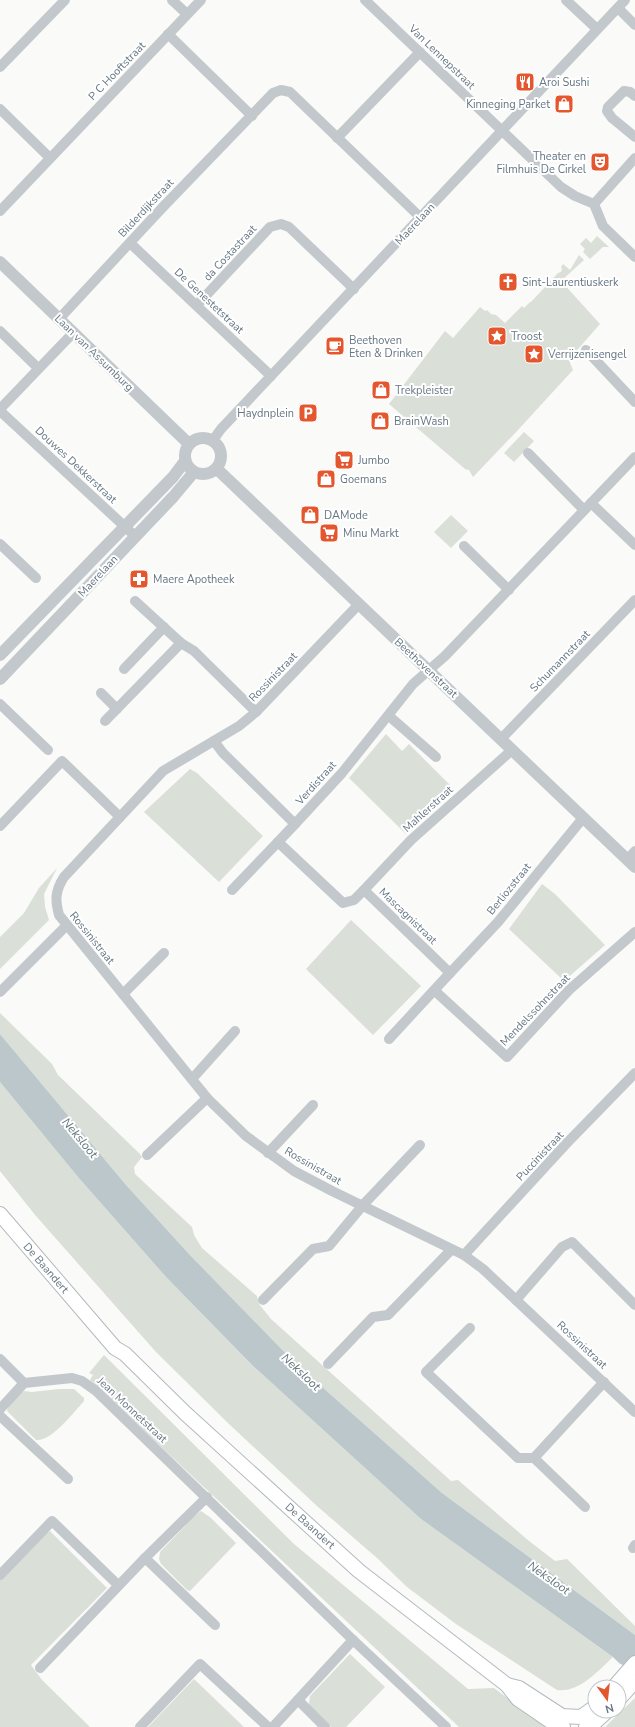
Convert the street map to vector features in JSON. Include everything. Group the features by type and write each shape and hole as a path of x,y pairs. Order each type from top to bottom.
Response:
{"main road":[{"name":"De Baandert","path":"0,1214 54,1279 93,1321 104,1324 121,1343 125,1354 185,1414 359,1571 506,1685 518,1699 556,1725 569,1724"},
{"path":"624,1679 632,1672"},
{"path":"627,1682 632,1672"},
{"path":"569,1724 587,1713"},
{"path":"586,1727 598,1719"}],"street":[{"path":"0,67 65,0"},
{"path":"172,0 188,14"},
{"name":"P C Hooftstraat","path":"0,211 201,0"},
{"name":"Van Lennepstraat","path":"365,0 561,188 594,204"},
{"path":"566,0 597,29"},
{"name":"Maerelaan","path":"213,440 221,429 625,0"},
{"path":"618,8 635,25"},
{"path":"168,34 252,116"},
{"path":"337,138 420,52"},
{"name":"Bilderdijkstraat","path":"59,319 274,93 281,90 290,92 421,218"},
{"path":"635,96 630,92 624,91 608,107 607,111 612,118 635,137"},
{"path":"0,109 50,158"},
{"path":"635,158 594,204 603,226 635,257"},
{"name":"da Costastraat","path":"197,305 270,228 280,224 290,227 354,289"},
{"name":"De Genestetstraat","path":"130,243 271,376"},
{"name":"Laan van Assumburg","path":"0,262 189,444"},
{"path":"0,331 38,368"},
{"path":"0,410 38,368 73,333"},
{"path":"586,350 635,402"},
{"name":"Douwes Dekkerstraat","path":"0,410 135,536"},
{"path":"201,437 213,440 218,444 222,454 220,464 216,469 206,474 194,472 185,461 185,452 189,444 201,437"},
{"path":"528,453 588,507 635,545"},
{"name":"Verdistraat","path":"214,742 223,753 295,824 342,773 389,716 412,684 445,656 635,457"},
{"name":"Maerelaan","path":"0,655 173,477 185,461"},
{"name":"Beethovenstraat","path":"216,469 502,739 583,818 632,859"},
{"name":"Maerelaan","path":"0,679 173,497 194,472"},
{"path":"0,544 36,578"},
{"path":"464,546 509,590"},
{"name":"Schumannstraat","path":"502,739 635,600"},
{"path":"135,601 181,643 194,651 256,712"},
{"name":"Rossinistraat","path":"359,604 256,712 239,726 214,742 163,771 64,877 57,888 55,901 59,915 66,926 207,1098 246,1136 268,1153 300,1174 332,1192 464,1256 483,1269 635,1412"},
{"path":"124,669 164,627"},
{"path":"105,721 181,643"},
{"path":"101,693 117,709"},
{"path":"2,709 48,750"},
{"path":"389,716 436,757"},
{"name":"Mahlerstraat","path":"364,890 411,840 512,750"},
{"path":"0,826 62,761 120,817"},
{"name":"Berliozstraat","path":"450,973 498,922 583,818"},
{"path":"232,890 295,824"},
{"name":"Mascagnistraat","path":"278,842 343,903 354,900 364,890 450,973"},
{"path":"0,992 66,926"},
{"name":"Mendelssohnstraat","path":"435,991 507,1057 569,990 635,932"},
{"path":"123,994 164,953"},
{"path":"389,1039 435,991 450,973"},
{"path":"192,1079 235,1030"},
{"name":"Puccinistraat","path":"464,1256 565,1145 635,1073"},
{"path":"147,1155 207,1098"},
{"path":"268,1153 313,1105"},
{"path":"263,1300 313,1249 329,1246 363,1206 420,1145"},
{"path":"516,1300 562,1247 572,1242 635,1305"},
{"path":"328,1364 373,1317 388,1315 451,1250"},
{"path":"470,1328 426,1372 518,1458 534,1458 585,1507"},
{"path":"0,1359 24,1383 0,1409"},
{"name":"Jean Monnetstraat","path":"24,1383 72,1378 82,1381 96,1390 353,1640 446,1727"},
{"name":"Rossinistraat","path":"534,1458 604,1382"},
{"path":"0,1416 68,1479"},
{"path":"40,1668 118,1585 207,1497"},
{"path":"0,1575 52,1521 118,1585"},
{"path":"145,1558 215,1624"},
{"path":"273,1727 353,1640"},
{"path":"140,1727 200,1664 268,1727"},
{"path":"298,1700 325,1727"}],"shaded area":[{"path":"597,236 609,247 603,247 590,259 583,252 585,249 580,244 586,238 591,243"},
{"path":"579,255 584,260 561,281 600,324 572,356 570,363 573,370 473,477 469,470 465,469 389,404 445,331 453,338 480,307 485,311 487,310 491,314 496,315 505,323 522,306 524,308 531,302 558,273 561,272 561,267 563,264 570,270"},
{"path":"524,432 534,441 514,462 504,453"},
{"path":"451,515 468,531 451,548 434,532"},
{"path":"386,734 402,751 409,744 455,790 406,834 349,778"},
{"path":"190,769 197,773 263,836 219,882 144,812"},
{"path":"57,868 44,894 45,907 49,920 0,969 0,937 24,913 39,888"},
{"path":"542,884 555,894 605,945 564,981 509,929"},
{"path":"351,920 421,986 373,1035 306,969"},
{"path":"0,1013 52,1064 58,1075 140,1154 142,1157 134,1167 135,1174 192,1227 194,1235 202,1248 257,1296 259,1304 271,1319 451,1481 458,1480 529,1541 555,1561 567,1559 635,1626 635,1635 442,1493 295,1363 189,1254 126,1185 0,1034"},
{"path":"0,1082 78,1177 166,1277 252,1365 421,1519 613,1657 589,1679 580,1685 565,1690 557,1690 456,1624 407,1587 229,1424 156,1352 36,1216 0,1171"},
{"path":"104,1355 294,1544 468,1689 494,1688 546,1727 459,1727 90,1380 93,1375 89,1373"},
{"path":"74,1389 84,1398 84,1401 62,1425 42,1439 36,1440 7,1411 8,1406 15,1397 24,1391 32,1392"},
{"path":"201,1511 211,1518 236,1543 190,1591 187,1590 161,1564 159,1559 160,1552 186,1525 185,1523"},
{"path":"50,1531 107,1588 31,1665 42,1680 90,1727 0,1727 0,1580 40,1538"},
{"path":"350,1654 385,1687 346,1727 331,1727 311,1707 309,1703 310,1696"},
{"path":"194,1679 244,1727 148,1727"},
{"path":"635,1698 635,1727 605,1727 613,1719 627,1719 627,1706"}],"water":[{"name":"Neksloot","path":"0,1034 126,1185 189,1254 295,1363 442,1493 635,1635 635,1672 619,1663 613,1657 421,1519 252,1365 166,1277 78,1177 0,1082"}],"place":[{"name":"Aroi Sushi","path":"525,82"},
{"name":"Kinneging Parket","path":"564,104"},
{"name":"Theater en Filmhuis De Cirkel","path":"600,162"},
{"name":"Sint-Laurentiuskerk","path":"508,282"},
{"name":"Troost","path":"497,336"},
{"name":"Beethoven Eten & Drinken","path":"335,346"},
{"name":"Verrijzenisengel","path":"534,354"},
{"name":"Trekpleister","path":"381,390"},
{"name":"Haydnplein","path":"308,413"},
{"name":"BrainWash","path":"380,421"},
{"name":"Jumbo","path":"344,460"},
{"name":"Goemans","path":"326,479"},
{"name":"DAMode","path":"310,515"},
{"name":"Minu Markt","path":"329,533"},
{"name":"Maere Apotheek","path":"139,579"}]}
